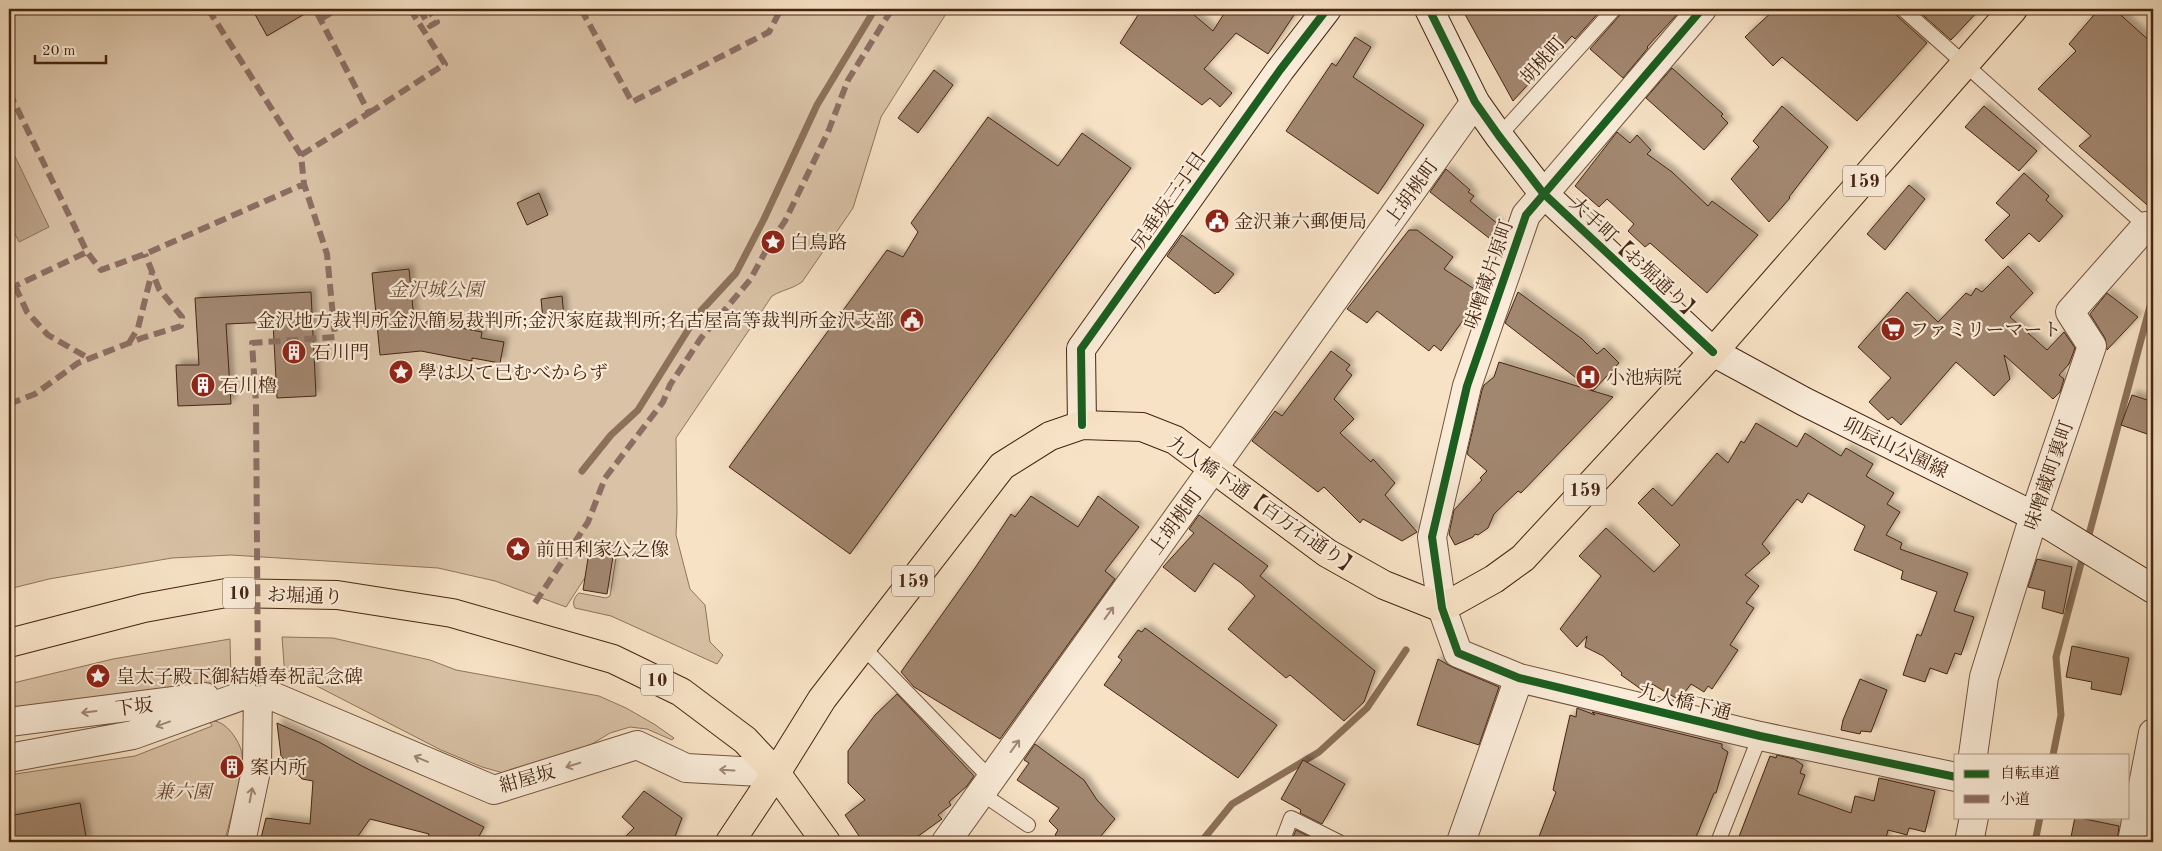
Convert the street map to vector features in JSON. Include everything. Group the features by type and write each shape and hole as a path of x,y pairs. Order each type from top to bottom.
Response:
{"main road":[{"name":"159","path":"1442,608 1494,579 1523,558 1713,352 2013,9"},
{"name":"九人橋下通【百万石通り】","path":"1082,425 1142,427 1175,440 1327,553 1384,585 1442,608"},
{"name":"159","path":"776,773 822,699 1002,466 1050,436 1082,425"},
{"name":"お堀通り","path":"9,643 144,608 226,593 337,595 452,613 514,629 613,659 681,692 746,740 776,773"},
{"path":"730,842 776,773 826,842"}],"street":[{"name":"尻垂坂三丁目","path":"1082,425 1081,349 1280,70 1326,9"},
{"name":"味噌蔵片原町","path":"1442,608 1432,537 1466,386 1526,215 1702,9"},
{"name":"大手町【お堀通り】","path":"1432,10 1475,102 1498,136 1543,193 1713,352"},
{"name":"上胡桃町","path":"946,842 1475,102"},
{"name":"味噌蔵町裏町","path":"1973,754 1984,677 2034,516 2092,346 2070,312 2150,230"},
{"name":"卯辰山公園線","path":"1713,352 1804,402 2034,516 2153,589"},
{"name":"九人橋下通","path":"1442,608 1458,653 1518,678 1760,736 1954,777"},
{"path":"1462,842 1518,678"},
{"path":"9,758 133,735 258,690 257,766 241,842"},
{"name":"紺屋坂","path":"258,690 494,790 637,745 686,768 776,773"},
{"name":"下坂","path":"9,722 258,690"},
{"path":"2128,827 2153,733"},
{"path":"1969,842 1974,818"}],"lane":[{"name":"胡桃町","path":"1498,136 1614,9"},
{"path":"1903,9 2150,230"},
{"path":"862,646 986,786 1028,825"},
{"path":"1718,842 1760,736"},
{"path":"1282,842 1291,818 1339,842"}],"green space":[{"name":"金沢城公園","path":"9,9 949,9 881,117 853,208 802,282 772,296 676,438 676,535 690,589 705,605 710,642 723,655 717,664 611,616 575,608 574,600 579,593 606,598 610,596 617,551 615,546 606,545 566,607 495,581 438,568 231,555 172,558 49,579 9,589"},
{"path":"282,637 333,638 430,660 456,670 599,696 626,708 674,738 672,740 647,729 630,727 610,733 592,744 507,774 482,767 441,750 309,682 285,677"},
{"path":"230,639 231,680 9,714 9,684 113,659"},
{"name":"兼六園","path":"210,722 223,724 232,733 242,754 239,784 224,842 9,842 9,775 135,756 212,726"}],"shaded area":[{"path":"9,144 49,227 19,242 9,222"}],"building":[{"path":"252,9 313,9 267,36"},
{"path":"1142,9 1187,9 1213,31 1227,9 1298,9 1268,54 1236,33 1204,69 1232,93 1220,107 1210,98 1202,105 1120,43"},
{"path":"1462,9 1602,9 1575,39 1572,36 1513,101"},
{"path":"1623,9 1682,9 1647,47 1623,78 1590,49 1620,15"},
{"path":"1775,9 1894,9 1897,16 1927,43 1857,121 1782,57 1773,66 1745,37"},
{"path":"1916,9 1980,9 1951,40"},
{"path":"2099,9 2114,9 2153,44 2153,210 2079,146 2091,136 2038,89 2076,51 2069,44"},
{"path":"1355,37 1371,47 1353,77 1424,125 1378,194 1286,131 1332,63 1336,66"},
{"path":"1672,68 1723,114 1721,116 1728,123 1704,150 1646,98"},
{"path":"934,70 953,85 918,133 898,118"},
{"path":"1782,106 1828,147 1790,198 1769,222 1731,179 1759,147 1753,141"},
{"path":"1984,106 2037,151 2019,171 1965,127"},
{"path":"988,117 1058,166 1082,133 1131,168 850,554 729,467 887,250 903,257 918,232 911,223"},
{"path":"1617,132 1630,143 1637,135 1651,150 1647,154 1672,172 1708,206 1712,201 1758,235 1707,293 1650,243 1645,247 1628,231 1634,224 1607,199 1599,207 1575,186"},
{"path":"1446,169 1470,190 1468,192 1474,196 1470,201 1499,225 1489,238 1430,192"},
{"path":"2024,173 2049,196 2046,200 2063,216 2039,242 2029,233 2003,259 1985,240 2010,215 1996,203"},
{"path":"1909,185 1925,199 1885,250 1867,234"},
{"path":"539,193 548,215 527,225 517,203"},
{"path":"1409,230 1417,230 1453,257 1444,269 1482,294 1441,351 1434,345 1429,351 1377,311 1367,323 1347,309"},
{"path":"1182,235 1234,274 1218,293 1215,294 1167,256"},
{"path":"2008,266 2033,293 2010,317 2047,350 2064,332 2075,348 2069,364 2059,375 2064,379 2060,392 2053,399 2004,355 2010,379 1994,396 1956,362 1901,425 1892,417 1888,420 1869,402 1891,378 1858,347 1907,292 1938,322 1966,293 1971,296 1976,288 1982,292"},
{"path":"409,269 414,319 482,332 481,338 504,342 500,363 472,358 472,361 421,351 380,355 372,273"},
{"name":"石川門","path":"311,292 316,396 277,398 273,322 226,324 231,404 178,406 176,365 199,365 195,298"},
{"path":"1518,292 1582,339 1597,354 1604,348 1619,363 1593,391 1505,323"},
{"path":"2107,293 2138,317 2107,350 2105,338 2090,314"},
{"path":"562,296 564,317 543,319 541,299"},
{"path":"1331,351 1350,365 1346,370 1352,375 1334,399 1354,419 1340,433 1371,462 1373,459 1395,483 1385,495 1417,532 1402,541 1363,519 1360,523 1324,487 1318,492 1252,441 1275,411 1282,416"},
{"path":"1499,362 1613,397 1521,493 1518,491 1494,514 1488,528 1478,535 1475,534 1473,537 1455,545 1449,534 1454,510 1482,480 1480,478 1487,471 1467,454 1482,390 1484,385 1494,377"},
{"path":"2132,395 2153,402 2153,436 2121,425"},
{"path":"1756,423 1797,447 1805,433 1841,456 1846,448 1873,464 1866,476 1894,493 1887,504 1900,512 1886,535 1902,543 1900,549 1968,573 1954,611 1974,617 1961,655 1955,653 1947,674 1930,668 1925,682 1903,675 1917,634 1921,636 1937,592 1901,579 1903,571 1854,550 1865,526 1808,493 1802,503 1797,499 1762,544 1770,553 1745,575 1759,586 1746,603 1754,608 1730,645 1738,650 1712,689 1708,686 1704,692 1691,684 1679,700 1652,684 1645,692 1621,675 1622,673 1603,656 1585,647 1587,636 1577,647 1560,629 1601,576 1579,556 1606,528 1654,572 1680,545 1638,503 1653,488 1672,506 1717,453 1728,463 1741,441 1744,443"},
{"path":"1031,496 1078,527 1098,496 1139,527 1105,571 1115,579 1000,739 914,687 901,672 1011,514 1015,517"},
{"path":"1199,515 1268,566 1260,576 1375,671 1364,702 1344,721 1290,675 1286,678 1228,629 1255,596 1241,583 1214,563 1195,592 1163,567 1194,533 1189,529"},
{"path":"590,546 614,550 607,594 583,590"},
{"path":"2037,559 2072,567 2063,614 2042,608 2045,591 2028,587"},
{"path":"1145,628 1277,725 1238,778 1104,685 1122,660 1118,657 1138,630 1142,632"},
{"path":"2072,646 2129,658 2121,695 2091,689 2092,682 2066,677"},
{"path":"1438,659 1499,687 1479,745 1417,725"},
{"path":"1860,679 1887,690 1871,732 1861,731 1860,734 1841,730 1843,720"},
{"path":"897,694 974,776 967,786 949,802 951,805 938,815 942,819 910,842 863,842 845,815 865,800 848,783 848,751 875,715"},
{"path":"1577,708 1595,715 1592,712 1722,744 1722,748 1728,752 1716,793 1714,793 1694,842 1537,842 1556,792 1553,790 1570,715 1576,717"},
{"path":"277,723 319,742 360,765 484,827 476,842 426,842 429,834 370,819 358,836 357,842 260,842 266,818 310,824 313,781 302,779 281,756"},
{"path":"1035,744 1084,780 1097,800 1115,819 1096,842 1064,842 1055,835 1058,830 1049,821 1059,808 1017,780 1029,763 1024,760"},
{"path":"1777,755 1794,759 1803,765 1800,773 1805,775 1798,794 1851,813 1855,796 1874,801 1879,778 1935,791 1925,832 1909,828 1907,835 1888,830 1885,842 1737,842 1770,756 1776,758"},
{"path":"1303,760 1345,784 1322,824 1300,813 1301,810 1281,799"},
{"path":"644,791 682,818 673,842 620,842 634,828 622,817"},
{"path":"80,803 87,842 9,842 9,816"},
{"path":"2075,818 2119,826 2117,842 2070,842"},
{"path":"1296,830 1314,839 1312,842 1291,842"}],"waterway":[{"path":"582,471 611,435 638,410 698,314 736,273 764,219 817,105 875,9"},
{"path":"2087,542 2153,295"},
{"path":"2053,754 2061,715 2056,657 2084,552"},
{"path":"1201,842 1232,804 1319,752 1367,708 1406,650"},
{"path":"2035,842 2040,818"}],"marked path":[{"path":"208,9 301,155 304,184 327,254 335,337 252,343 256,403 258,690"},
{"path":"301,155 369,113 315,9"},
{"path":"321,19 337,9"},
{"path":"369,113 445,64 410,9"},
{"path":"419,9 430,26 437,22 428,9"},
{"path":"581,9 632,102 769,32 781,9"},
{"path":"535,603 588,522 605,478 663,402 670,385 701,338 750,280 769,245 785,221 828,132 848,80 892,9"},
{"path":"9,92 87,252 101,270 145,254 304,184"},
{"path":"9,289 87,252"},
{"path":"9,404 35,394 78,363 142,338 181,326 182,317 159,289 145,254"},
{"path":"129,343 138,328 152,272"},
{"path":"15,286 27,312 48,335 90,359"}],"cycle path":[{"path":"1082,425 1081,349 1280,70 1327,9"},
{"path":"1429,9 1475,102 1543,193 1713,352"},
{"path":"1702,9 1526,215 1467,386 1432,537 1442,608 1458,653 1519,678 1760,736 1954,777"}],"place":[{"name":"金沢兼六郵便局","path":"1217,221"},
{"name":"白鳥路","path":"773,242"},
{"name":"金沢地方裁判所金沢簡易裁判所;金沢家庭裁判所;名古屋高等裁判所金沢支部","path":"912,320"},
{"name":"ファミリーマート","path":"1893,329"},
{"name":"石川門","path":"294,352"},
{"name":"學は以て已むべからず","path":"401,372"},
{"name":"小池病院","path":"1588,377"},
{"name":"石川櫓","path":"203,385"},
{"name":"前田利家公之像","path":"518,549"},
{"name":"皇太子殿下御結婚奉祝記念碑","path":"98,676"},
{"name":"案内所","path":"232,767"}]}
